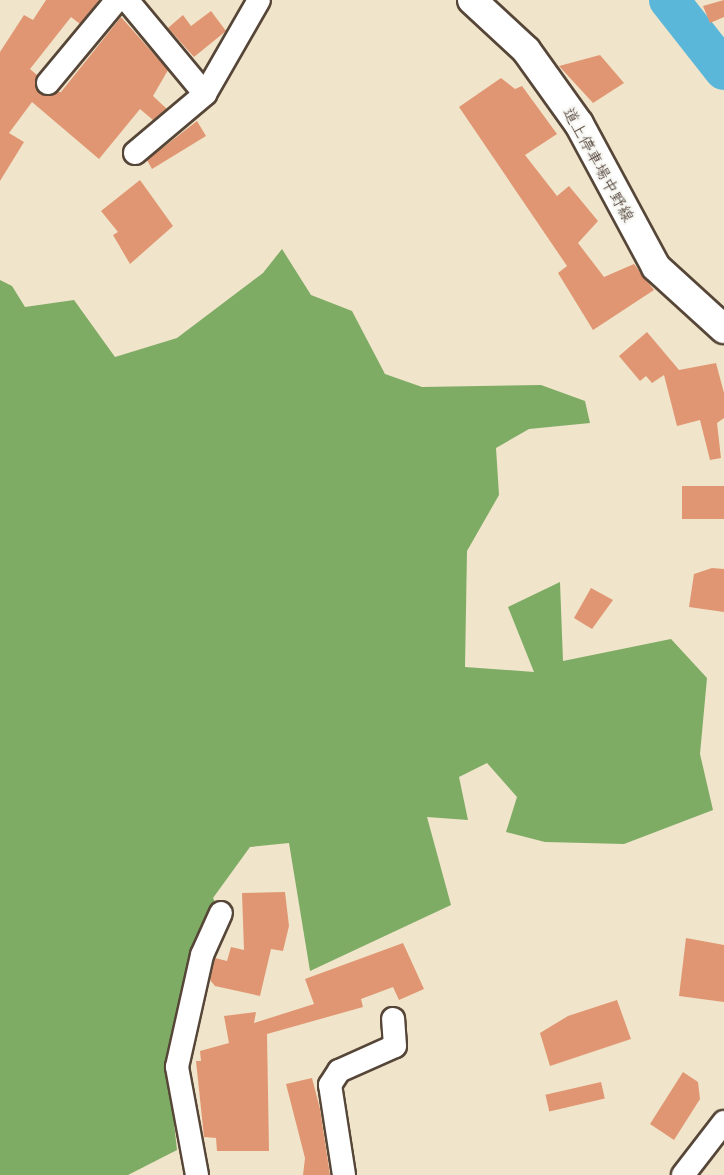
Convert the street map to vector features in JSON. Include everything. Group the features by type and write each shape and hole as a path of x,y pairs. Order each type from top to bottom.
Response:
{"main road":[{"name":"道上停車場中野線","path":"472,0 526,50 579,124 656,267 724,329"}],"street":[{"path":"48,83 117,0"},
{"path":"127,0 205,94"},
{"path":"135,153 205,94 259,0"},
{"path":"197,1175 177,1067 202,955 221,913"},
{"path":"344,1175 330,1084 339,1071 395,1046 393,1019"},
{"path":"683,1175 724,1122"}],"green space":[{"path":"282,249 311,295 352,311 385,374 422,387 541,385 585,401 590,423 529,429 496,448 499,495 467,551 465,667 534,672 508,607 560,582 563,661 671,639 707,678 700,754 713,810 624,844 545,842 506,832 517,797 487,763 459,777 468,820 427,817 451,905 310,971 289,843 250,847 213,898 221,913 167,1059 177,1150 128,1175 0,1175 0,280 12,286 25,307 74,300 115,357 177,338 263,273"}],"building":[{"path":"46,0 99,0 80,24 71,17 30,69 37,75 39,93 61,92 121,17 168,70 153,96 167,109 153,120 140,109 99,159 32,102 9,133 24,142 0,181 0,52 24,15 33,20"},
{"path":"724,0 724,17 710,23 703,6"},
{"path":"211,11 226,31 194,57 168,28 183,15 191,26"},
{"path":"600,55 624,83 593,103 559,66"},
{"path":"501,78 515,89 522,86 557,134 525,155 557,196 569,186 598,221 578,243 604,277 634,264 654,290 593,330 558,273 567,266 459,107"},
{"path":"197,121 206,136 152,169 147,160"},
{"path":"140,180 173,226 130,264 113,235 118,232 101,211"},
{"path":"647,332 679,370 716,363 724,393 724,418 717,423 721,458 710,460 700,420 677,426 664,375 652,383 646,376 640,381 619,356"},
{"path":"682,486 724,486 724,519 682,519"},
{"path":"712,568 724,569 724,612 689,607 694,574"},
{"path":"591,588 613,600 592,629 574,618"},
{"path":"285,892 289,926 283,951 271,949 260,996 215,986 210,980 215,958 227,961 231,947 244,950 242,893"},
{"path":"686,938 724,945 724,1002 679,996"},
{"path":"403,943 424,989 399,1000 393,987 361,999 363,1007 267,1034 269,1151 217,1151 216,1138 204,1137 196,1061 201,1061 200,1051 229,1043 224,1016 256,1012 254,1023 314,1004 305,979"},
{"path":"617,1000 631,1039 550,1066 540,1033 568,1016"},
{"path":"683,1072 698,1082 700,1099 674,1140 650,1124"},
{"path":"312,1078 320,1109 330,1175 303,1175 305,1158 286,1084"},
{"path":"601,1082 605,1099 549,1111 545,1095"}],"waterway":[{"path":"669,0 724,70"}]}
